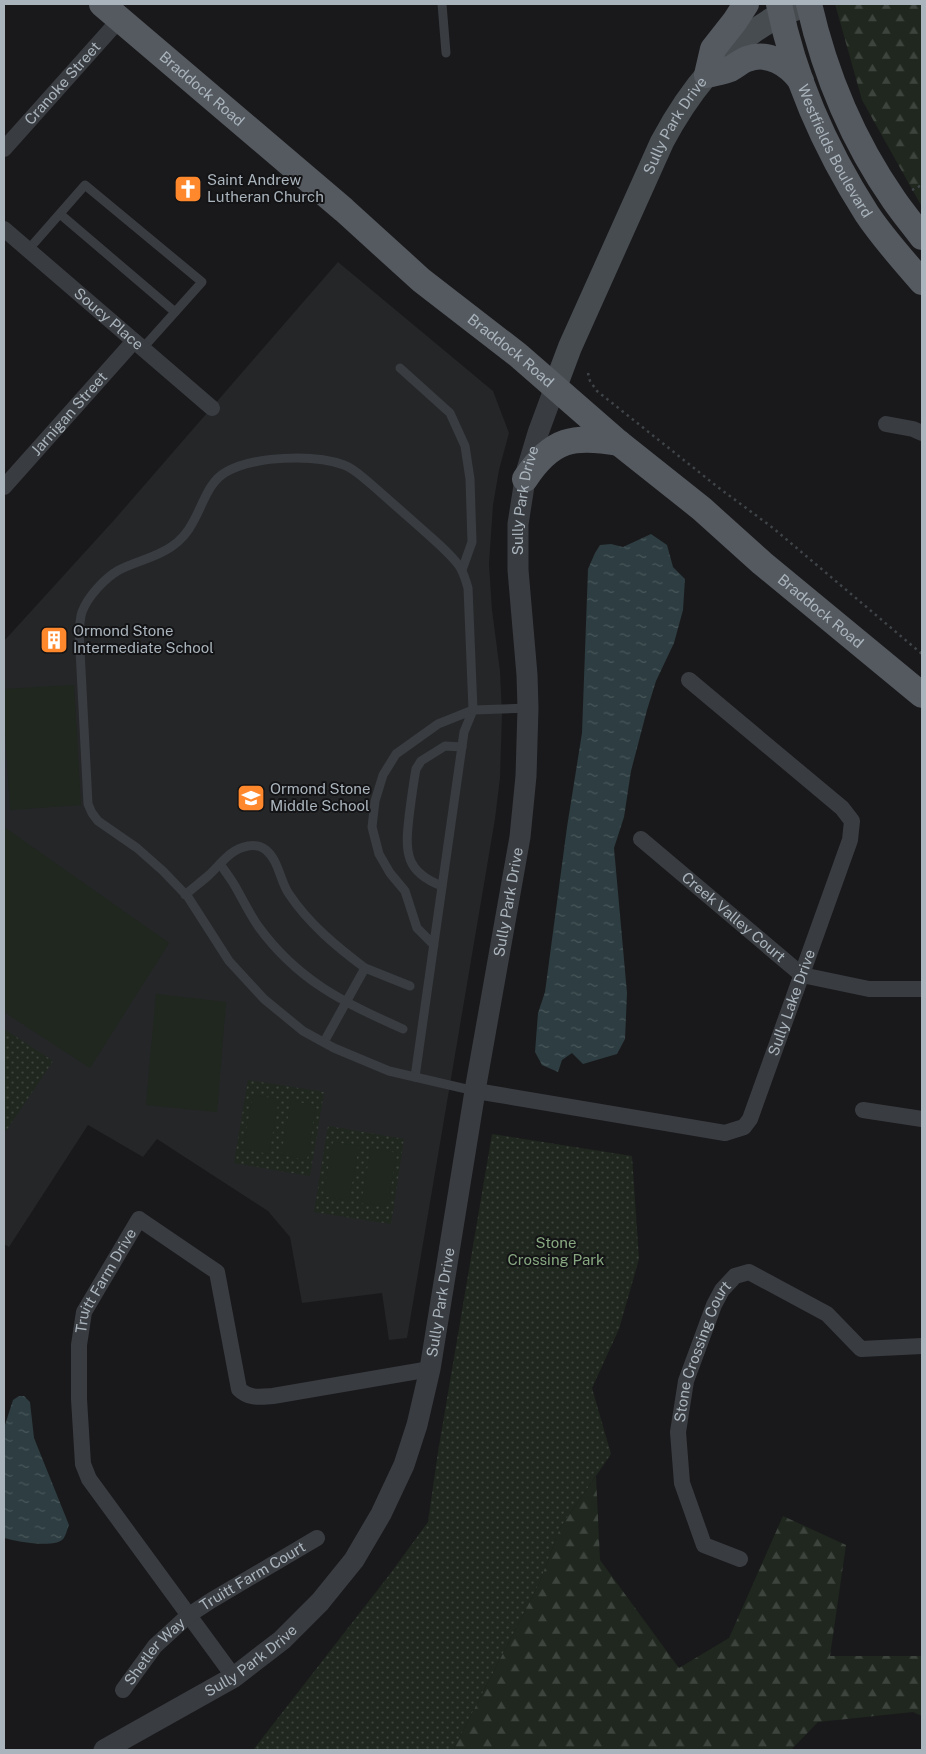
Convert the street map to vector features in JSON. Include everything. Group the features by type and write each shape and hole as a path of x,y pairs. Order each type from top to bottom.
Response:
{"main road":[{"path":"746,4 713,49 707,75 731,68 744,60 763,57 772,58 787,65 794,71 800,81"},
{"name":"Sully Park Drive","path":"555,387 570,347 662,142 678,112 707,75 733,50 767,23 780,9 809,4"},
{"name":"Westfields Boulevard","path":"809,4 827,66 848,121 894,201 922,237"},
{"name":"Westfields Boulevard","path":"780,9 800,81 842,172 868,215 922,282"},
{"name":"Braddock Road","path":"111,11 344,210 421,280 555,387 619,443 702,509 762,563 922,694"},
{"path":"525,479 540,459 562,443 585,438 619,443"}],"street":[{"name":"Cranoke Street","path":"4,149 111,11"},
{"name":"Soucy Place","path":"4,229 212,408"},
{"name":"Jarnigan Street","path":"4,487 138,345"},
{"name":"Sully Park Drive","path":"104,1750 234,1677 282,1640 320,1602 354,1560 381,1514 404,1465 417,1425 430,1369 520,837 526,776 528,708 518,570 518,524 525,479 538,433 555,387"},
{"path":"886,424 913,429 922,433"},
{"name":"Sully Lake Drive","path":"476,1091 725,1133 744,1127 750,1119 850,840 852,821 842,808 690,680"},
{"name":"Creek Valley Court","path":"641,839 802,975 868,989 922,989"},
{"path":"863,1110 922,1119"},
{"name":"Truitt Farm Drive","path":"234,1677 89,1479 83,1464 79,1399 79,1344 84,1312 139,1219 217,1272 239,1389 245,1395 256,1398 273,1396 430,1369"},
{"name":"Stone Crossing Court","path":"740,1558 704,1545 682,1484 678,1432 686,1381 714,1305 722,1290 735,1276 749,1272 826,1314 861,1349 922,1346"},
{"name":"Truitt Farm Court","path":"189,1615 317,1538"},
{"name":"Shetler Way","path":"122,1690 155,1646 189,1615"}],"lane":[{"path":"442,4 446,53"},
{"path":"28,250 85,186 202,282 175,312 138,345"},
{"path":"60,214 175,312"},
{"path":"400,368 450,413 465,446 470,478 472,542 462,570"},
{"path":"415,1077 464,732 473,710 468,588 462,570 448,552 351,468 329,462 285,459 251,463 224,473 215,481 190,528 176,544 163,553 120,570 99,587 86,604 82,613 79,631 88,804 98,821 150,859 185,895 229,961 264,999 303,1031 364,1062 389,1071 415,1077 476,1091"},
{"path":"434,945 417,928 405,891 390,873 379,854 372,826 374,801 382,775 396,754 438,724 473,710 528,708"},
{"path":"442,886 429,881 414,867 407,855 406,841 416,770 421,761 445,746 462,748"},
{"path":"185,895 233,852 240,848 258,846 265,850 276,864 284,888 322,934 366,968 410,986"},
{"path":"220,864 235,886 250,914 272,944 295,967 320,987 346,1003 402,1029"},
{"path":"324,1042 366,968"}],"path":[{"path":"588,373 590,381 597,391 772,528 922,654"}],"shaded area":[{"name":"Ormond Stone Middle School","path":"338,262 493,391 509,433 499,470 493,505 489,564 492,610 500,671 502,714 500,778 495,819 407,1338 389,1340 382,1293 302,1303 290,1237 268,1211 157,1139 143,1157 88,1125 9,1247 4,1244 4,641 115,519"}],"green space":[{"path":"835,4 922,4 922,207 862,100"},
{"path":"74,685 81,805 10,810 4,689"},
{"path":"4,827 169,943 90,1068 4,1012"},
{"path":"156,994 226,1002 217,1112 146,1105"},
{"path":"4,1029 53,1061 4,1134"},
{"path":"248,1080 324,1092 310,1176 234,1163"},
{"path":"253,1095 279,1099 269,1154 243,1149"},
{"path":"291,1101 316,1105 307,1160 281,1155"},
{"path":"328,1126 404,1139 391,1224 314,1212"},
{"name":"Stone Crossing Park","path":"492,1134 632,1156 639,1259 619,1329 592,1388 611,1454 560,1528 539,1584 453,1750 253,1750 390,1574 428,1522 438,1452"},
{"path":"333,1142 359,1146 349,1201 323,1196"},
{"path":"371,1148 397,1153 387,1207 361,1203"},
{"path":"596,1476 600,1560 679,1668 729,1638 783,1516 846,1545 830,1656 922,1656 922,1716 913,1712 818,1722 791,1750 453,1750 539,1584 560,1528"}],"water":[{"path":"651,534 667,545 673,567 685,579 683,610 674,643 656,681 647,710 631,771 624,817 614,848 627,993 625,1039 617,1054 583,1064 572,1053 562,1060 558,1072 542,1065 535,1052 538,1013 545,992 567,827 582,733 588,569 600,545 611,544 623,547"},
{"path":"19,1396 24,1396 30,1402 34,1438 69,1525 64,1538 58,1542 43,1544 4,1538 4,1428 13,1400"}],"place":[{"name":"Saint Andrew Lutheran Church","path":"188,189"},
{"name":"Ormond Stone Intermediate School","path":"54,640"},
{"name":"Ormond Stone Middle School","path":"251,798"}]}
